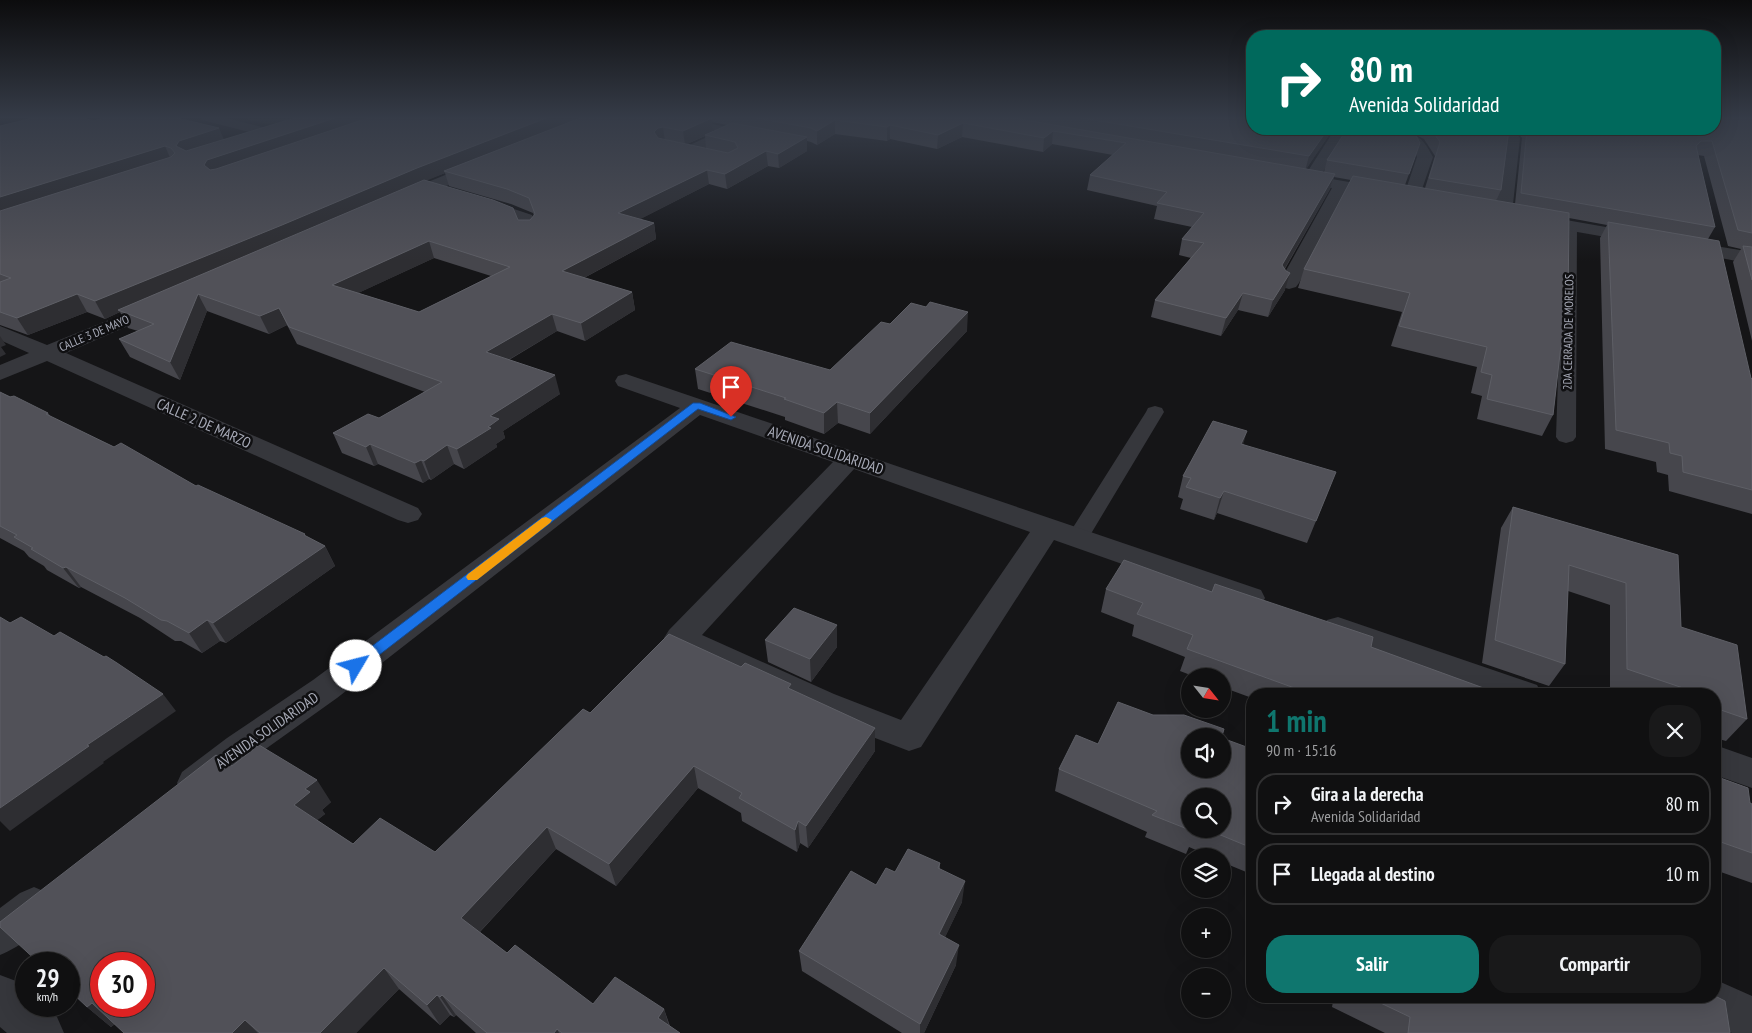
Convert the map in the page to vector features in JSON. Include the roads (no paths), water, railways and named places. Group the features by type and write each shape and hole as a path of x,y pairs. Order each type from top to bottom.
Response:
{"street":[{"path":"390,204 482,165"},
{"path":"1310,180 1319,165"},
{"path":"1411,198 1422,165"},
{"path":"1503,214 1509,165"},
{"path":"1282,174 1429,201"},
{"path":"1289,283 1342,185"},
{"path":"428,187 526,219 528,230"},
{"path":"1484,211 1752,258"},
{"name":"CALLE 3 DE MAYO","path":"0,373 176,298"},
{"name":"CALLE 2 DE MARZO","path":"0,332 408,514"},
{"path":"626,381 697,406"},
{"name":"AVENIDA SOLIDARIDAD","path":"170,802 240,748 333,683 697,406 1274,606"},
{"path":"850,459 680,638 827,707 871,725 909,737 1048,527"},
{"path":"1311,619 1509,688"},
{"path":"1721,762 1752,773"},
{"path":"0,934 54,892"},
{"path":"0,997 41,1033"},
{"path":"1716,1003 1752,1019"}],"lane":[{"name":"2DA CERRADA DE MORELOS","path":"1566,437 1570,226"},
{"path":"1078,537 1155,412"}]}
